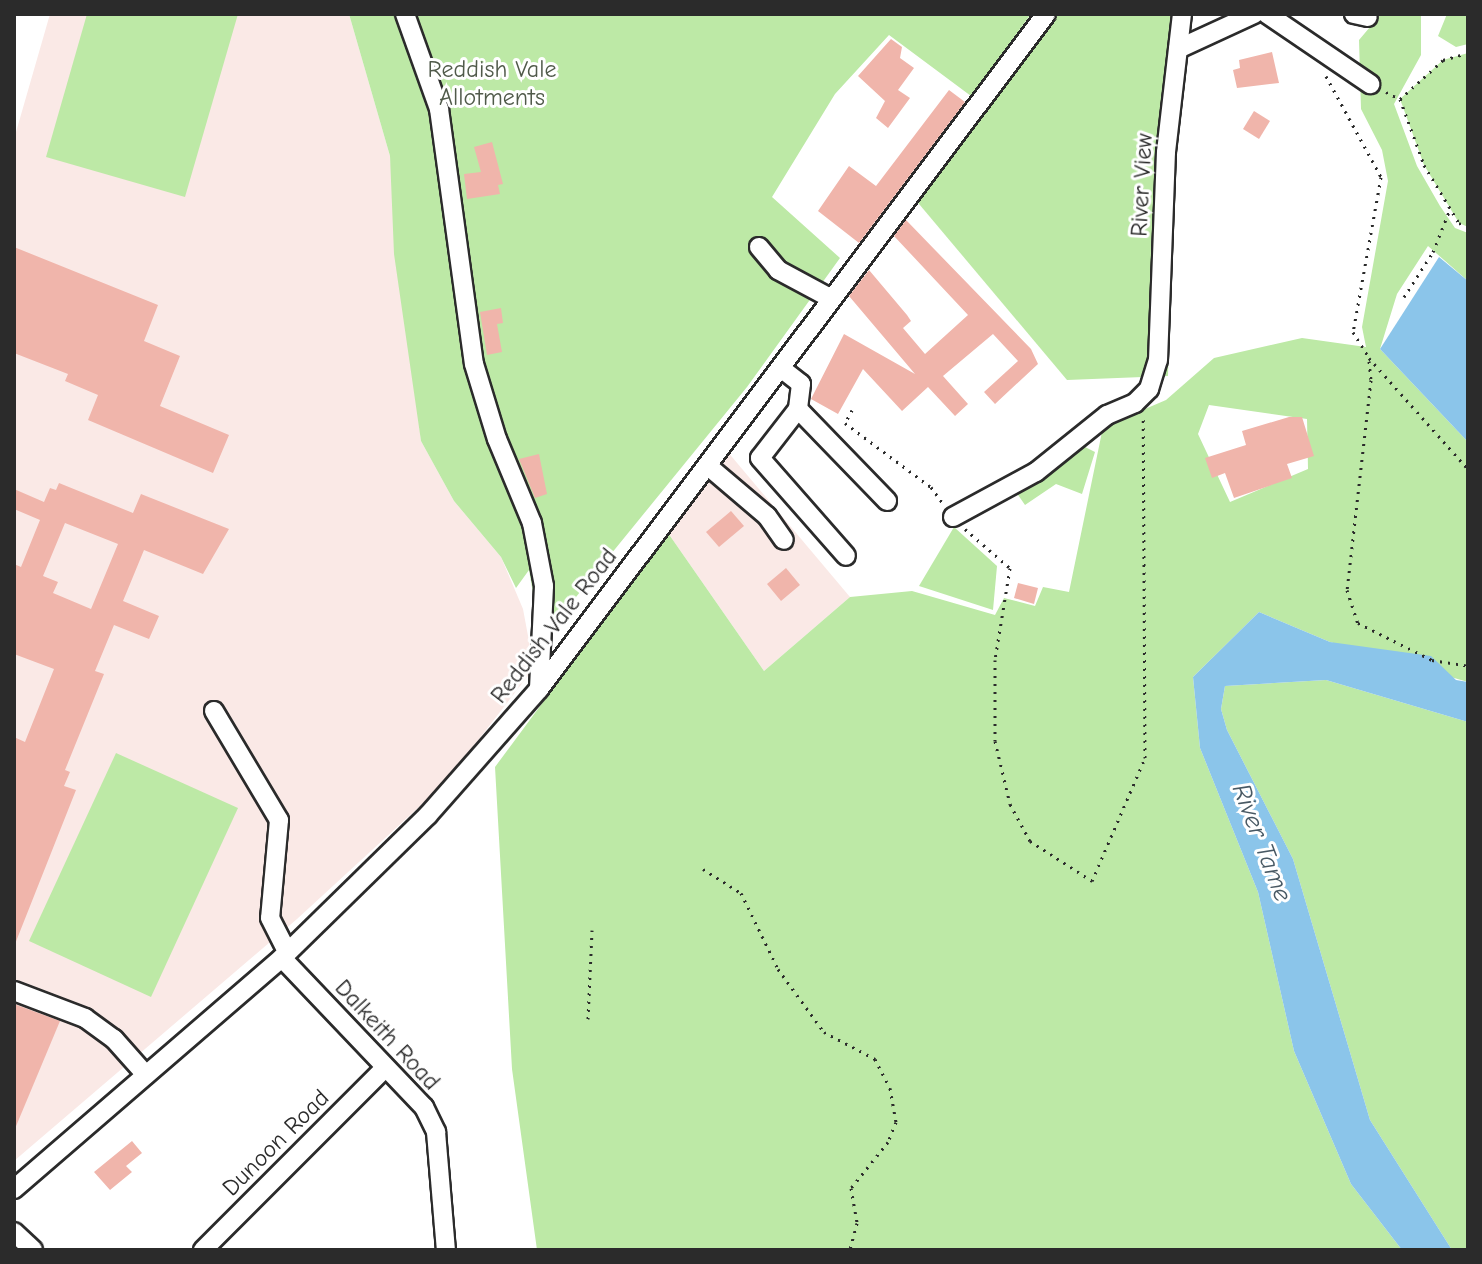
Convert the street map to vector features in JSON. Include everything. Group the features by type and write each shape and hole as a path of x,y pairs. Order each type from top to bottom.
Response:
{"street":[{"path":"405,14 439,109 474,364 497,439 532,523 544,586 539,689"},
{"name":"Reddish Vale Road","path":"14,1189 285,955 428,815 539,689 1046,14"},
{"name":"River View","path":"1143,398 1158,360 1166,152 1182,14"},
{"path":"1178,49 1254,14"},
{"path":"1267,14 1370,84"},
{"path":"759,247 778,270 832,299"},
{"path":"782,369 801,384 798,409 760,458 846,556"},
{"path":"953,517 1036,472 1107,415 1143,398"},
{"path":"798,409 887,501"},
{"path":"708,466 767,516 784,540"},
{"name":"Dalkeith Road","path":"214,711 279,820 270,918 285,955 383,1070 424,1107 436,1132 446,1250"},
{"path":"14,991 85,1018 114,1039 146,1075"},
{"name":"Dunoon Road","path":"203,1250 383,1070"},
{"path":"14,1232 33,1250"}],"path":[{"path":"1468,53 1443,60 1400,99 1424,165 1459,223 1468,227"},
{"path":"1322,68 1381,177 1353,332 1369,358 1468,469"},
{"path":"1404,297 1433,252 1450,209"},
{"path":"1369,358 1371,380 1347,590 1358,623 1432,660 1468,666"},
{"path":"852,410 845,423 931,487 953,517 1010,568 995,660 995,741 1010,804 1030,841 1092,881 1145,758 1143,398"},
{"path":"703,869 741,893 778,969 824,1032 875,1059 890,1088 896,1122 888,1142 851,1188 857,1223 850,1250"},
{"path":"588,1019 592,930"}],"shaded area":[{"path":"50,14 349,14 390,156 421,441 454,501 501,557 523,609 534,668 445,783 297,919 14,1161 14,139"},
{"path":"727,451 850,597 764,671 668,533"}],"green space":[{"path":"87,14 238,14 185,197 46,157"},
{"name":"Reddish Vale Allotments","path":"349,14 1031,14 971,96 889,35 835,94 772,197 840,258 747,387 541,640 529,570 516,588 501,557 454,501 421,441 394,254 390,156"},
{"path":"1056,14 1176,14 1168,376 1067,380 914,198"},
{"path":"1381,14 1421,14 1421,55 1394,104 1417,166 1455,228 1468,233 1468,281 1428,246 1397,294 1380,349 1468,442 1468,682 1330,642 1259,612 1193,677 1200,748 1258,892 1294,1051 1351,1184 1402,1250 537,1250 512,1069 495,767 668,533 764,671 850,597 912,591 995,615 1004,598 1035,606 1043,587 1069,592 1103,427 1166,400 1214,358 1302,338 1366,347 1362,327 1388,181 1382,150 1361,109 1359,40","holes":["1209,405 1307,419 1308,469 1230,502 1198,434"]},
{"path":"1447,14 1468,14 1468,44 1456,47 1438,36"},
{"path":"1468,53 1468,227 1459,223 1424,165 1400,99 1443,60"},
{"path":"1079,444 1095,452 1082,494 1056,484 1025,505 1016,492"},
{"path":"954,527 997,566 993,610 919,586"},
{"path":"1326,680 1468,722 1468,1250 1452,1250 1370,1120 1293,859 1227,730 1221,709 1225,686"},
{"path":"116,753 238,808 151,997 29,941"}],"water":[{"path":"1439,257 1468,281 1468,442 1380,349"},
{"name":"River Tame","path":"1259,612 1330,642 1431,656 1456,680 1468,682 1468,722 1326,680 1225,686 1221,709 1227,730 1293,859 1370,1120 1452,1250 1402,1250 1351,1184 1294,1051 1258,892 1200,748 1193,677"}],"building":[{"path":"891,39 902,47 900,58 914,68 898,90 910,98 888,128 876,118 885,101 858,76"},
{"path":"1272,52 1279,83 1237,88 1233,70 1240,68 1239,60"},
{"path":"949,90 965,102 859,243 818,211 849,166 876,186"},
{"path":"1254,111 1270,121 1259,139 1243,129"},
{"path":"492,142 503,184 498,185 500,194 467,199 464,174 481,172 474,147"},
{"path":"906,220 1031,349 1038,364 995,404 984,392 1018,361 993,334 943,376 968,404 955,416 928,387 902,411 863,369 838,414 811,399 844,334 915,374 849,296 869,270 911,321 903,328 925,354 968,315 894,236"},
{"path":"14,247 158,305 144,341 180,356 160,406 229,435 213,473 88,420 98,395 65,381 68,374 14,353"},
{"path":"501,308 503,323 497,324 502,352 487,355 480,312"},
{"path":"1289,417 1302,417 1314,456 1287,464 1292,478 1234,498 1225,473 1212,478 1205,458 1246,445 1242,431"},
{"path":"539,454 547,494 535,498 519,459"},
{"path":"59,483 133,513 141,494 229,529 203,574 144,550 123,601 159,616 149,639 114,625 95,671 104,674 65,770 70,772 64,786 76,790 15,944 14,737 25,742 54,669 14,654 14,564 21,567 40,520 14,509 14,489 44,502 50,488 56,490","holes":["65,523 118,544 91,609 53,593 58,582 43,576"]},
{"path":"731,511 744,526 719,547 706,532"},
{"path":"786,568 800,585 781,601 767,584"},
{"path":"1018,583 1038,588 1034,604 1014,598"},
{"path":"14,1004 60,1021 14,1131"},
{"path":"132,1141 142,1153 126,1166 132,1172 110,1190 94,1172"}]}
